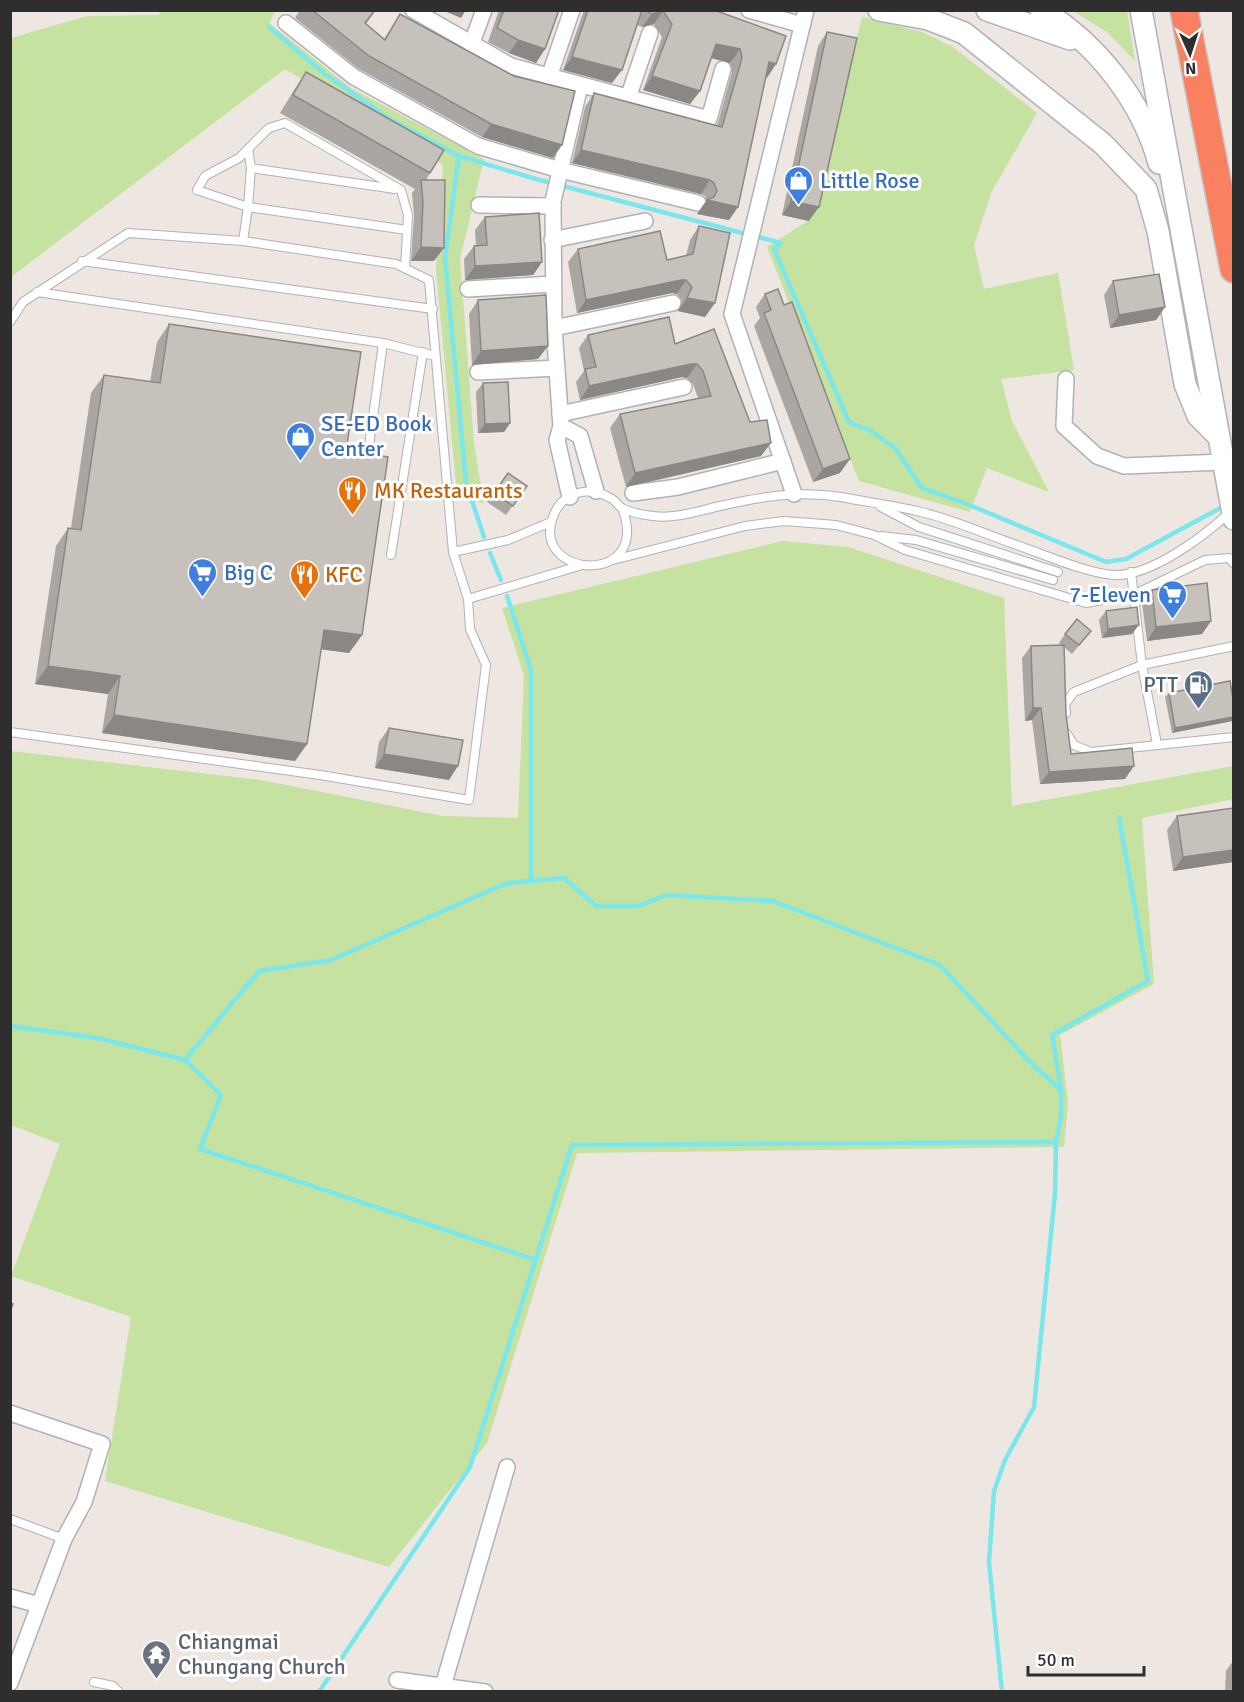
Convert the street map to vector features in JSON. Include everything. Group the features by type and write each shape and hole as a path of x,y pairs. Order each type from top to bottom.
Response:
{"highway":[{"path":"1185,10 1233,269"}],"main road":[{"path":"879,10 928,19 964,33 1103,144 1146,189 1158,231 1185,384 1198,416 1219,437"},
{"path":"987,10 1087,46"},
{"path":"1041,10 1060,22 1087,46 1113,74 1136,109 1155,150 1188,270"},
{"path":"1141,10 1233,514"}],"street":[{"path":"414,10 471,45 511,66 710,119 723,69"},
{"path":"471,45 484,10"},
{"path":"549,77 572,10"},
{"path":"749,10 804,18 732,306 733,321 794,494"},
{"path":"286,23 354,77 478,146 559,173 698,203"},
{"path":"628,98 650,33"},
{"path":"570,497 557,440 561,420 552,240 553,203 580,86"},
{"path":"478,205 553,203"},
{"path":"552,240 645,221"},
{"path":"468,289 553,284"},
{"path":"555,328 674,303"},
{"path":"478,372 557,368"},
{"path":"1066,379 1064,426 1097,456 1124,466 1223,462"},
{"path":"561,420 684,387"},
{"path":"561,420 580,436 596,491"},
{"path":"633,493 678,487 783,461"},
{"path":"10,1413 102,1444 84,1502 64,1539 10,1683"},
{"path":"443,1686 507,1467"},
{"path":"10,1596 39,1605"},
{"path":"397,1680 485,1692"}],"lane":[{"path":"405,268 408,215 401,190 285,123 269,128 239,158 205,176 197,190 248,207 407,230"},
{"path":"243,241 251,168 248,149"},
{"path":"251,168 401,190"},
{"path":"10,322 23,302 82,261 128,233 243,241 396,264 429,280 453,552 468,599 470,629 486,665 469,800 320,775 10,732"},
{"path":"82,261 433,309"},
{"path":"37,292 383,343 435,356"},
{"path":"367,461 383,343"},
{"path":"391,555 423,352"},
{"path":"579,566 563,558 553,543 551,522 559,505 586,490 596,491 614,499 621,508 627,530 624,544 612,560"},
{"path":"621,508 652,516 672,517 763,497 808,493 917,511 1099,572 1116,575 1146,568 1205,535 1233,514"},
{"path":"874,504 919,527 1058,572"},
{"path":"468,599 579,566 600,565 745,526 784,521 836,525 874,536 904,550 1076,600 1095,602 1135,594 1213,558 1229,558 1233,564"},
{"path":"453,552 508,540 551,522"},
{"path":"874,536 916,540 1053,580"},
{"path":"1131,572 1142,665 1157,744"},
{"path":"1233,646 1142,665 1074,692 1065,704 1067,738 1074,745 1091,752 1233,737"},
{"path":"10,1520 64,1539"},
{"path":"94,1682 113,1686 119,1692"}],"green space":[{"path":"161,10 275,11 269,23 351,88 484,159 460,259 474,443 484,504 457,494 436,271 443,165 285,69 11,277 11,38 87,16 159,15"},
{"path":"1073,11 1127,11 1135,61 1107,32"},
{"path":"862,17 922,32 953,47 1037,113 992,191 974,245 984,289 1058,273 1074,370 1001,379 1012,421 1049,492 987,468 970,512 859,481 767,247 812,218"},
{"path":"783,541 848,547 1004,598 1012,806 1233,766 1233,799 1142,818 1154,984 1060,1035 1068,1102 1064,1147 577,1153 487,1443 389,1567 105,1481 131,1317 11,1276 60,1144 11,1125 11,751 261,780 443,816 518,818 524,675 502,608"}],"building":[{"path":"312,10 375,10 365,23 385,40 400,14 514,76 575,91 562,145 491,124 369,56"},
{"path":"504,10 559,10 545,49 518,40 497,28"},
{"path":"588,10 642,10 622,70 572,57"},
{"path":"645,10 714,10 786,36 776,64 769,62 738,207 707,200 714,197 717,191 710,180 581,150 594,93 722,127 742,58 740,49 716,44 700,91 652,76 672,24 663,11 652,14"},
{"path":"827,32 857,38 819,207 791,201"},
{"path":"306,72 444,150 430,173 293,95"},
{"path":"421,180 445,180 444,248 421,247 423,202"},
{"path":"539,213 542,262 475,266 474,246 487,245 485,217"},
{"path":"699,226 730,233 715,303 687,298 692,287 686,280 586,300 578,249 660,231 667,260 693,254"},
{"path":"1159,274 1165,307 1119,315 1113,281"},
{"path":"778,289 784,305 792,302 850,459 823,469 764,313 771,310 765,294"},
{"path":"546,295 548,346 481,351 478,300"},
{"path":"669,317 675,344 714,329 750,422 767,420 771,443 635,473 620,414 711,396 703,371 697,364 691,364 589,386 585,369 596,367 588,335"},
{"name":"Big C","path":"169,324 361,352 346,451 388,457 362,635 324,630 307,744 114,715 120,676 48,666 68,528 81,530 104,375 160,383"},
{"path":"508,382 510,423 485,424 483,383"},
{"path":"508,473 527,486 513,506 494,493"},
{"path":"1207,583 1211,621 1156,627 1152,590"},
{"path":"1137,607 1139,625 1108,629 1106,611"},
{"path":"1077,619 1091,631 1079,645 1065,634"},
{"path":"1064,645 1066,714 1071,754 1132,748 1134,766 1049,772 1041,708 1033,708 1031,646"},
{"name":"PTT","path":"1230,681 1233,717 1175,728 1169,693"},
{"path":"389,728 463,740 458,766 384,754"},
{"path":"1233,808 1233,850 1183,857 1177,816"}],"waterway":[{"path":"269,27 325,74 391,120 459,156 536,179 781,243 774,249 849,422 871,431 895,448 922,488 967,504 1106,562 1126,559 1224,506"},
{"path":"459,156 445,257 466,483 484,537"},
{"path":"490,553 501,580"},
{"path":"507,596 531,670 531,880"},
{"path":"1002,1692 989,1562 994,1491 1005,1460 1034,1407 1055,1193 1056,1142 1061,1116 1061,1090 1052,1035 1148,981 1119,817"},
{"path":"10,1026 97,1038 185,1060 259,971 331,960 507,883 564,878 596,906 638,906 667,895 773,901 940,965 1027,1059 1061,1090"},
{"path":"185,1060 221,1095 200,1149 536,1260"},
{"path":"319,1692 470,1467 572,1145 1056,1142"}],"place":[{"name":"Little Rose","path":"799,206"},
{"name":"SE-ED Book Center","path":"300,462"},
{"name":"MK Restaurants","path":"353,516"},
{"name":"Big C","path":"203,598"},
{"name":"KFC","path":"304,600"},
{"name":"7-Eleven","path":"1172,620"},
{"name":"PTT","path":"1199,710"},
{"name":"Chiangmai Chungang Church","path":"157,1680"}]}
